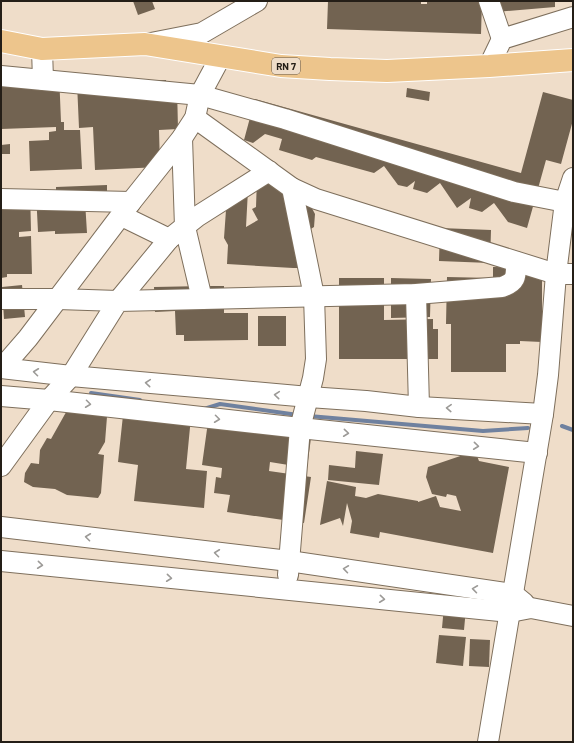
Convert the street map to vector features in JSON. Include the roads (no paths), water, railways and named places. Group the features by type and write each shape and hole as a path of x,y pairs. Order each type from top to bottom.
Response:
{"main road":[{"name":"RN 7","path":"1,41 42,49 145,44 281,66 387,71 573,60"}],"street":[{"path":"145,44 202,33 257,1"},
{"path":"489,1 502,39 489,66"},
{"path":"502,39 573,17"},
{"path":"42,49 43,80"},
{"path":"2,368 28,338 182,138 195,118 200,95 221,56"},
{"path":"1,76 200,95 285,119 514,192 565,202"},
{"path":"195,118 292,188 316,199 516,262 565,274"},
{"path":"182,138 177,233 202,299"},
{"path":"1,466 49,400 71,376 118,301 177,233 198,216 269,171"},
{"path":"488,742 537,453 565,274 565,202 573,178"},
{"path":"286,589 300,428 309,397 316,359 314,296 292,188"},
{"path":"1,199 127,209 177,233"},
{"path":"1,299 118,301 416,294 502,288 509,285 516,276 516,262"},
{"path":"416,294 419,406"},
{"path":"2,368 71,376 309,397 543,414"},
{"path":"1,396 537,453"},
{"path":"1,527 289,561 573,616"},
{"path":"1,561 286,589 512,603"}],"waterway":[{"path":"91,393 140,400"},
{"path":"204,409 220,404 298,415"},
{"path":"309,416 483,431 528,428"},
{"path":"562,426 573,430"}]}
